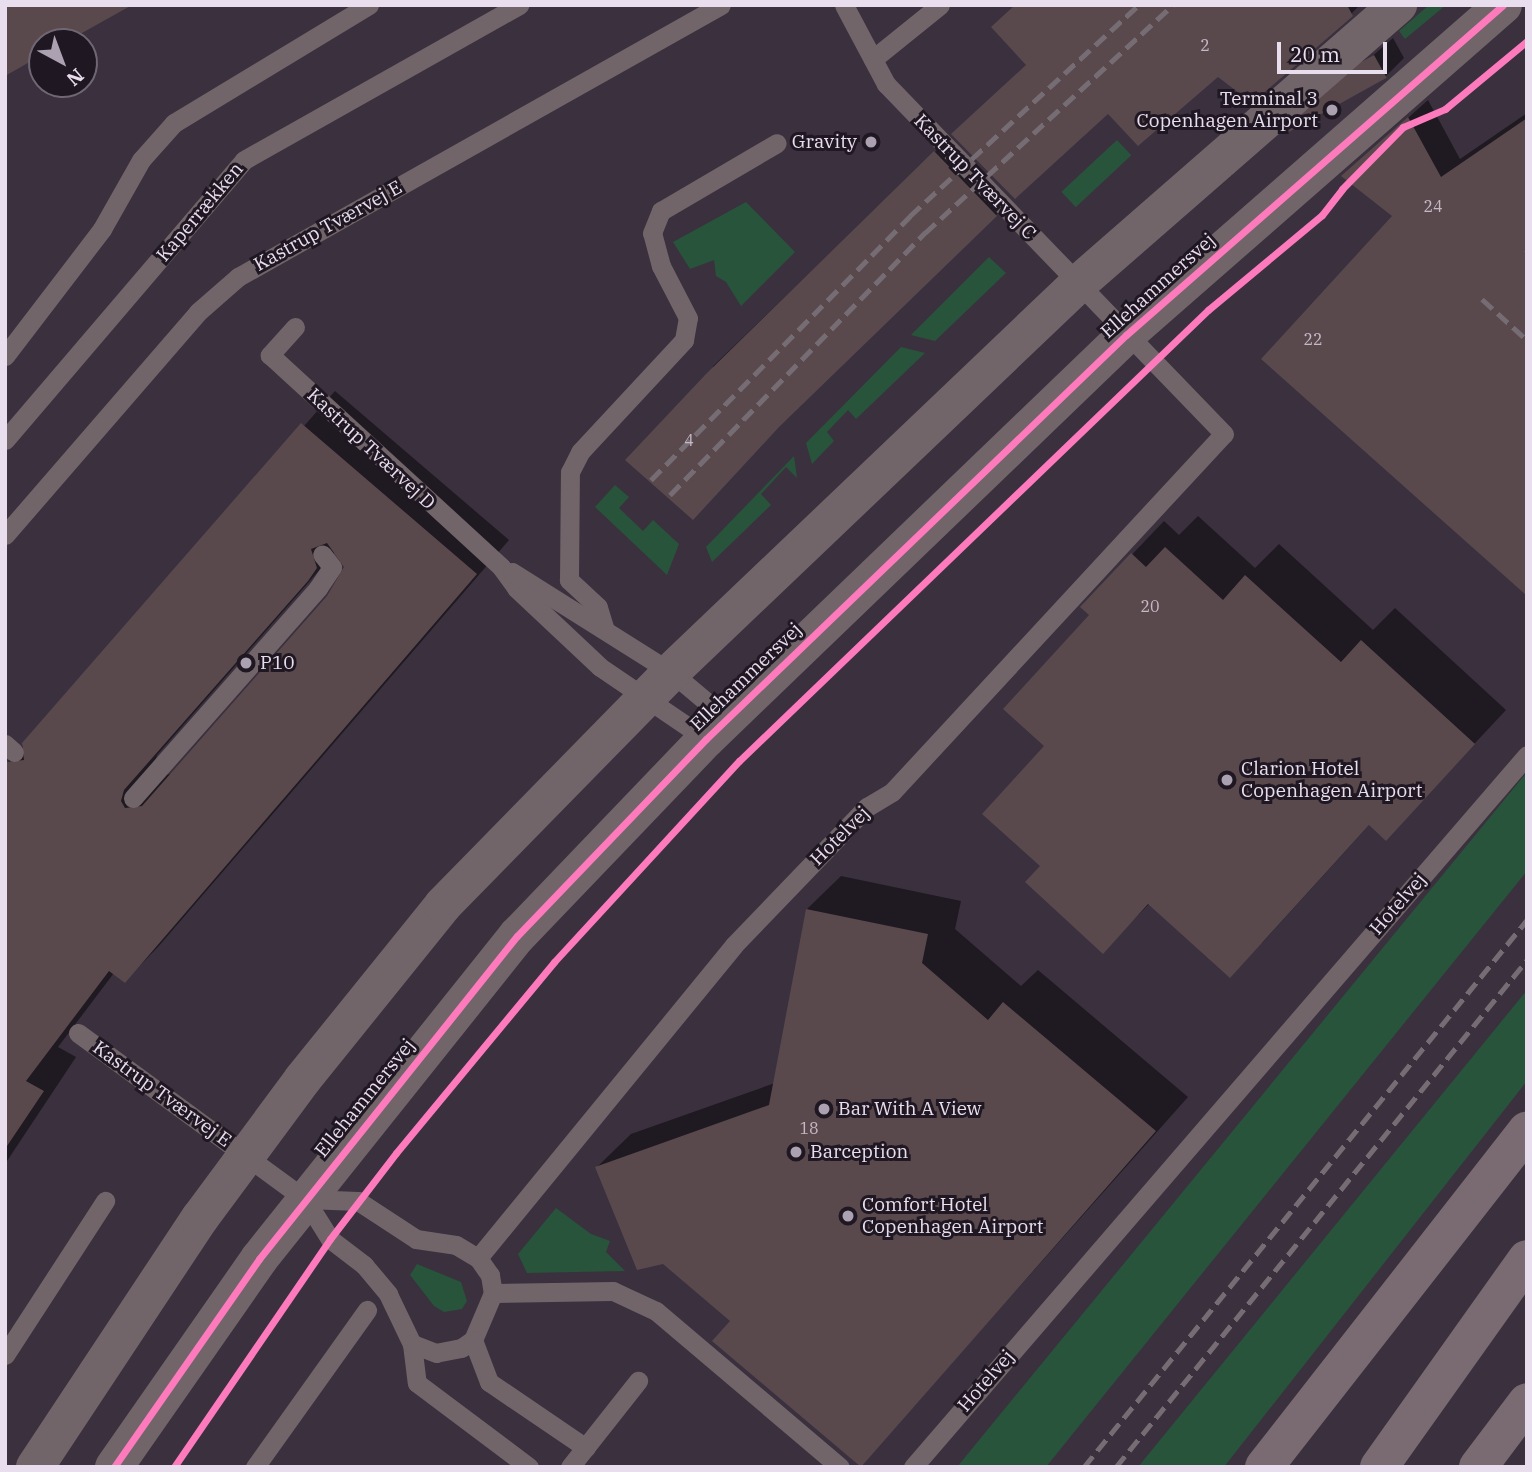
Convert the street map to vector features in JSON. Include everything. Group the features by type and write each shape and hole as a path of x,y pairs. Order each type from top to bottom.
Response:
{"highway":[{"path":"1264,1467 1527,1130"},
{"path":"1379,1467 1527,1259"},
{"path":"1478,1467 1527,1402"},
{"path":"1499,1467 1527,1419"}],"street":[{"path":"35,1467 245,1156 443,905 659,684 1078,284 1398,5"},
{"name":"Ellehammersvej","path":"114,1467 305,1199 517,936 716,729 1126,335 1503,5"}],"lane":[{"path":"5,356 102,229 141,160 174,123 369,5"},
{"name":"Kaperrækken","path":"5,440 244,160 519,5"},
{"name":"Kastrup Tværvej E","path":"5,535 198,312 238,277 721,5"},
{"name":"Kastrup Tværvej C","path":"844,5 886,84 1224,434"},
{"path":"873,59 940,5"},
{"path":"604,627 598,607 569,580 570,472 580,452 684,340 688,318 661,266 652,233 661,211 777,144"},
{"name":"Kastrup Tværvej D","path":"295,327 270,355 502,567 604,627 659,684 716,729"},
{"name":"Hotelvej","path":"478,1258 734,945 867,807 892,792 1224,434"},
{"path":"133,798 318,589 332,567 322,554"},
{"name":"Kastrup Tværvej D","path":"502,567 516,588 600,667 659,684"},
{"path":"659,684 716,729"},
{"name":"Hotelvej","path":"913,1467 1527,755"},
{"name":"Kastrup Tværvej E","path":"78,1033 305,1199"},
{"path":"305,1199 358,1201 416,1239 456,1245 478,1258 490,1275 493,1293 473,1340 461,1348 436,1353 412,1344"},
{"path":"305,1199 330,1239 377,1279 412,1344 417,1383 529,1467"},
{"path":"5,1355 105,1201"},
{"path":"493,1293 613,1292 656,1311 808,1453 840,1467"},
{"path":"256,1467 367,1310"},
{"path":"473,1340 489,1382 586,1448"},
{"path":"570,1467 638,1381"}],"green space":[{"path":"1429,5 1446,5 1405,39 1399,31"},
{"path":"1117,140 1131,155 1076,207 1061,192"},
{"path":"746,202 795,252 741,306 726,282 716,276 714,260 690,269 673,242"},
{"path":"989,257 1006,273 935,341 911,335"},
{"path":"901,347 925,353 856,419 848,410 827,432 834,441 812,464 806,443"},
{"path":"794,456 797,478 786,467 761,494 771,505 712,562 706,547"},
{"path":"615,485 629,497 619,508 643,531 653,520 679,544 667,575 595,507"},
{"path":"1527,772 1527,871 1046,1467 957,1467"},
{"path":"1527,990 1527,1081 1224,1467 1138,1467"},
{"path":"556,1208 591,1234 610,1241 606,1252 625,1271 527,1273 518,1254"},
{"path":"417,1264 461,1282 467,1301 462,1309 444,1312 434,1306 410,1275"}],"building":[{"path":"5,5 132,5 91,28 28,28 28,63 5,76"},
{"path":"1015,5 1347,5 1353,16 1252,103 1218,77 1138,146 1108,114 1015,199 951,134 1026,65 991,27"},
{"path":"1374,55 1387,78 1285,134 1273,111"},
{"path":"1408,117 1441,177 1527,118 1527,596 1261,359 1392,216 1341,176"},
{"path":"934,151 997,216 779,427 693,520 625,460 706,374"},
{"name":"P10","path":"301,423 477,574 125,983 109,971 26,1081 44,1091 5,1149 5,762 24,760 22,743","holes":["327,543 344,567 327,596 142,806 125,808 121,801 124,790 308,581 317,568 311,549"]},
{"name":"Clarion Hotel Copenhagen Airport","path":"1165,547 1223,600 1245,575 1341,662 1361,640 1475,744 1386,841 1369,825 1230,978 1148,904 1103,954 1025,882 1040,866 982,814 1044,746 1003,709 1089,615 1080,607 1131,553 1146,567"},
{"name":"Comfort Hotel Copenhagen Airport","path":"806,909 928,934 922,963 988,1020 1003,1002 1156,1131 861,1467 712,1341 730,1321 663,1264 637,1270 595,1167 769,1105"}],"railway":[{"path":"651,480 910,216 1139,5"},
{"path":"670,495 925,233 1173,5"},
{"path":"1482,299 1527,340"},
{"path":"1084,1467 1527,920"},
{"path":"1116,1467 1527,960"}],"cycle path":[{"path":"114,1467 259,1259 517,936 706,739 1126,335 1503,5"},
{"path":"174,1467 330,1239 396,1153 554,962 739,761 1208,310 1322,215 1342,189 1403,127 1445,109 1527,41"}],"place":[{"name":"Terminal 3 Copenhagen Airport","path":"1332,110"},
{"name":"Gravity","path":"871,142"},
{"name":"P10","path":"246,663"},
{"name":"Clarion Hotel Copenhagen Airport","path":"1227,780"},
{"name":"Bar With A View","path":"824,1109"},
{"name":"Barception","path":"796,1152"},
{"name":"Comfort Hotel Copenhagen Airport","path":"848,1216"}]}
